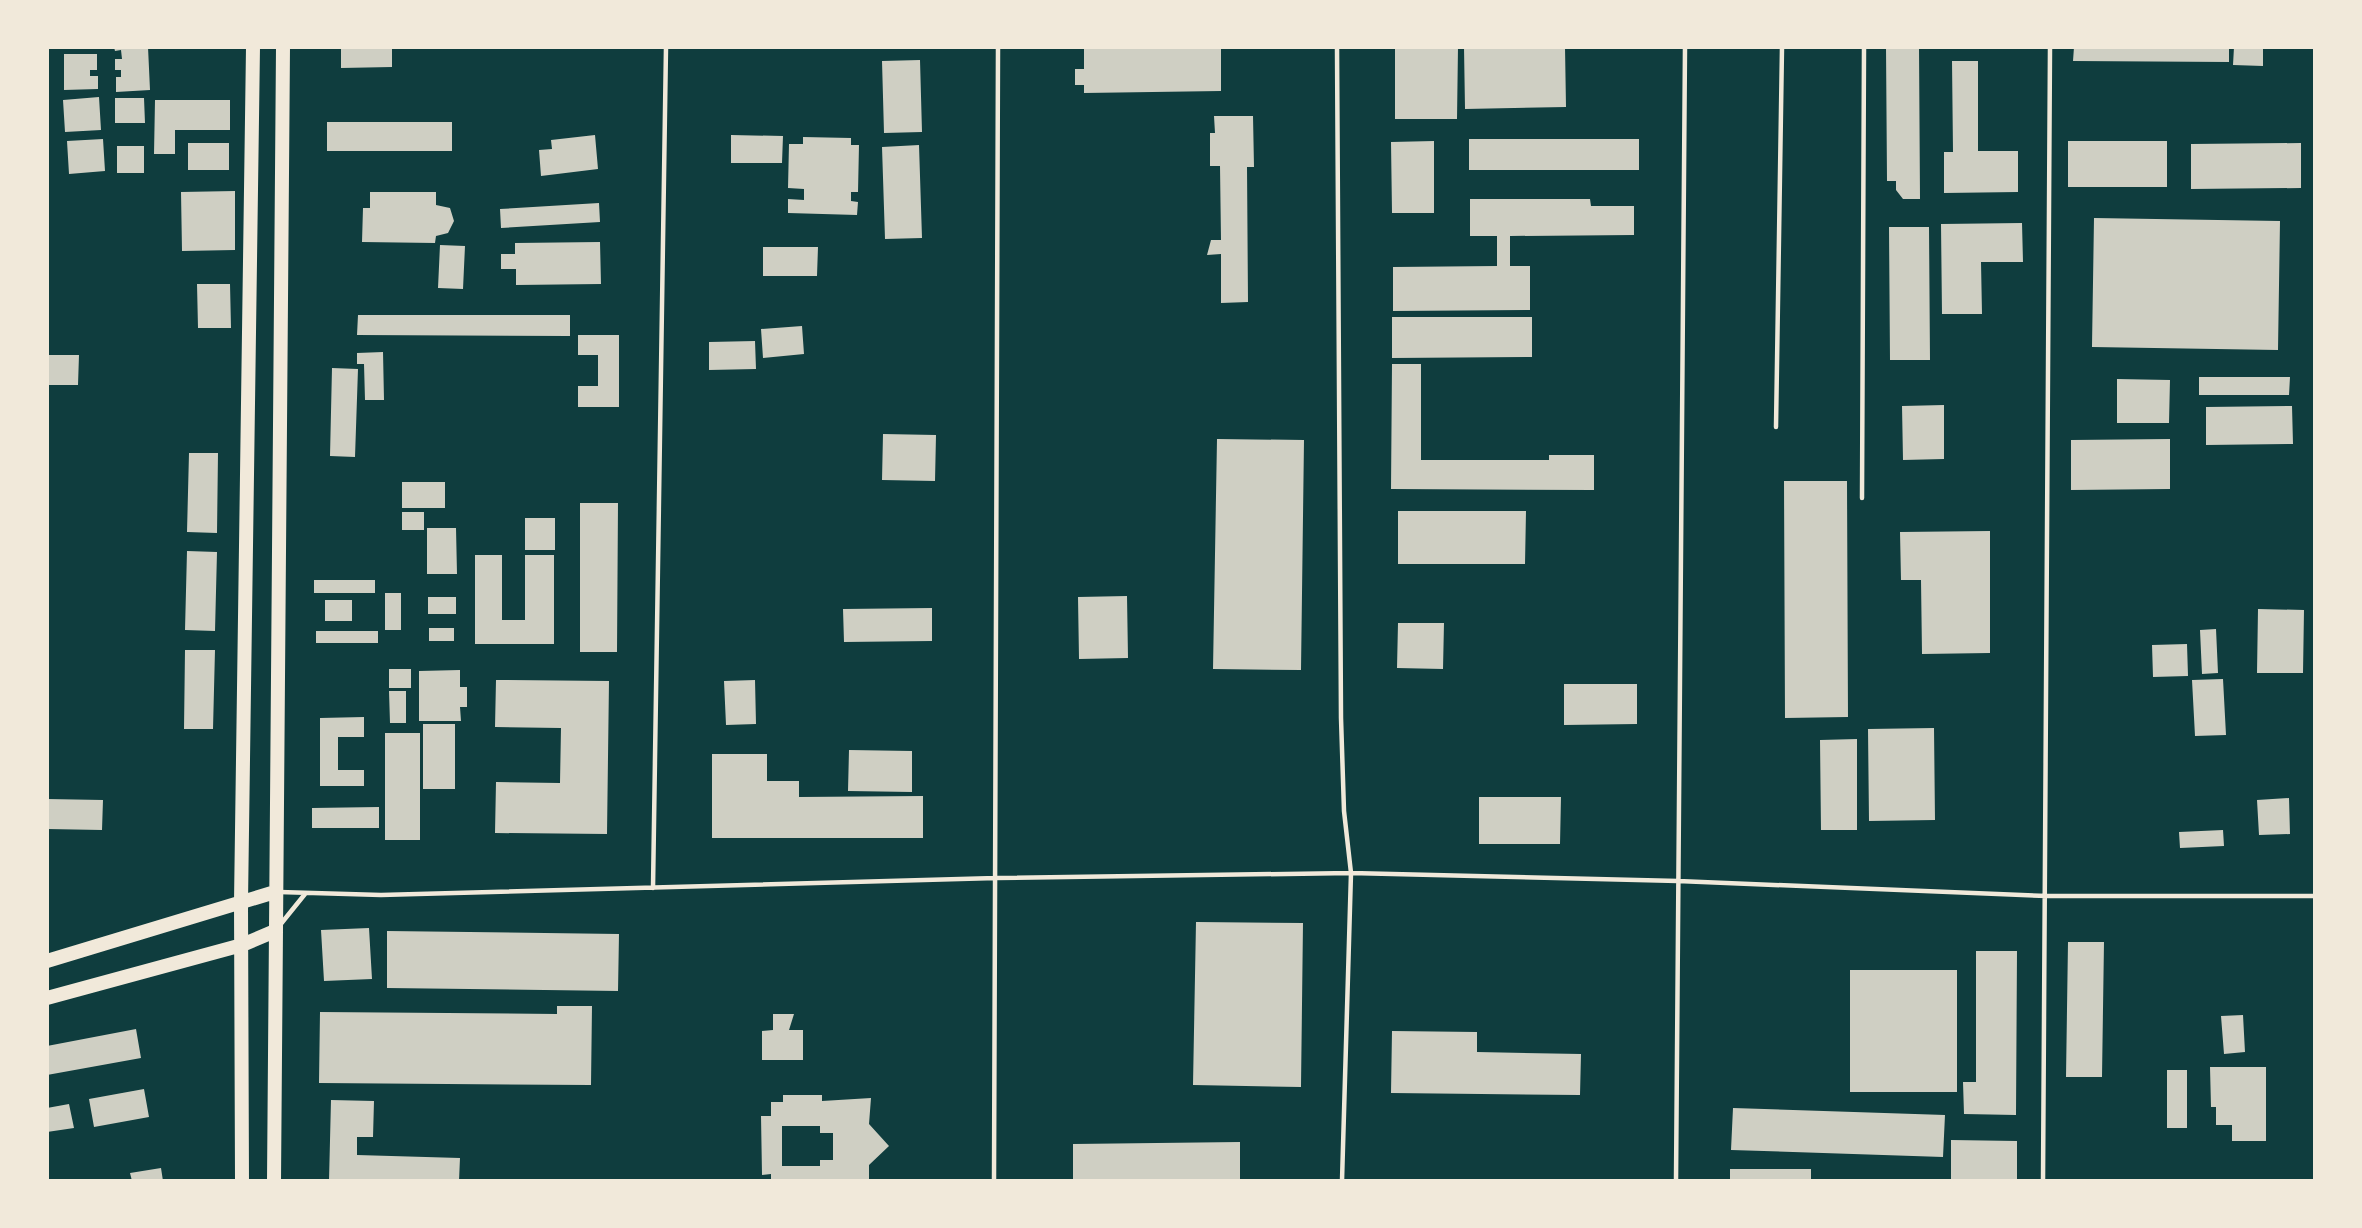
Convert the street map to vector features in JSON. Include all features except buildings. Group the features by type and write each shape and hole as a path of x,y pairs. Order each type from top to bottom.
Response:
{"main road":[{"path":"242,1181 241,902 253,47"},
{"path":"274,1181 283,47"},
{"path":"47,961 275,892"},
{"path":"47,998 242,945 275,931"}],"lane":[{"path":"653,887 666,47"},
{"path":"994,1181 998,47"},
{"path":"1337,47 1341,718 1344,811 1351,873 1342,1181"},
{"path":"1676,1181 1685,47"},
{"path":"1776,428 1782,47"},
{"path":"1862,498 1864,47"},
{"path":"2043,1181 2047,897 2050,47"},
{"path":"275,892 381,895 996,878 1351,873 1678,881 2047,897 2315,896"},
{"path":"275,931 306,894"}]}
